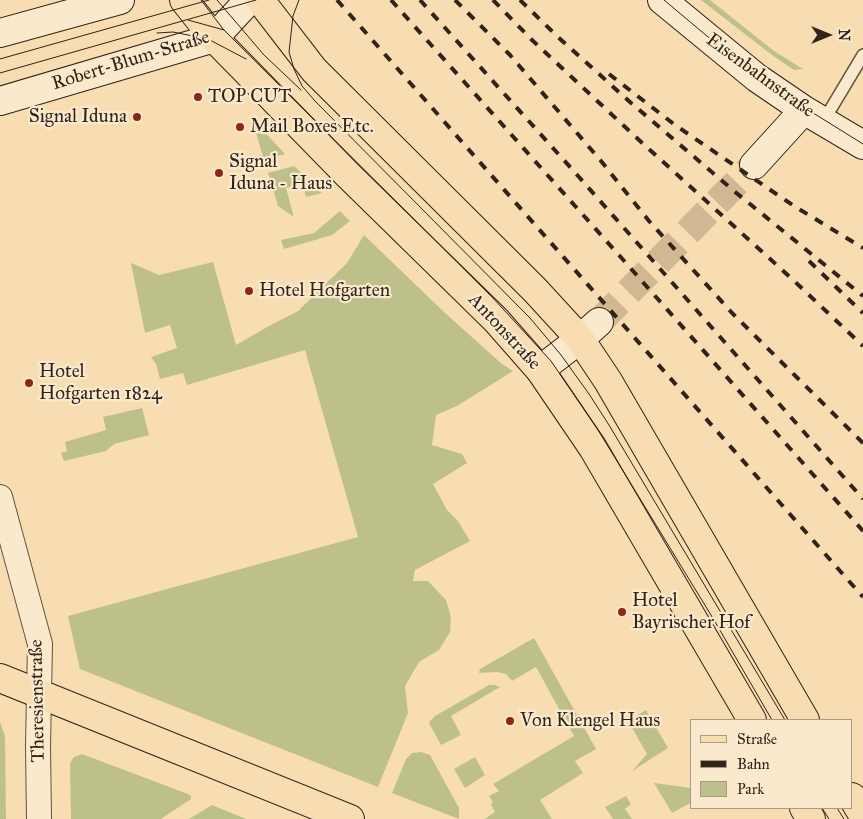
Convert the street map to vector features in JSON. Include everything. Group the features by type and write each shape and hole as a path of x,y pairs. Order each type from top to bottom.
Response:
{"main road":[{"path":"0,33 120,0"},
{"name":"Antonstraße","path":"184,0 214,38 348,175 496,320 540,370 593,448 751,719"},
{"name":"Robert-Blum-Straße","path":"0,101 214,38 249,0"},
{"path":"260,0 314,70 535,290 590,331 608,381 804,719"},
{"name":"Eisenbahnstraße","path":"662,0 757,78 813,116 863,146"},
{"path":"754,165 813,116"},
{"path":"540,370 590,331"},
{"path":"0,678 350,819"},
{"path":"853,799 863,815"}],"street":[{"name":"Theresienstraße","path":"0,497 40,644 39,819"}],"lane":[{"path":"813,116 863,55"}],"green space":[{"path":"701,0 710,0 774,51 803,69 794,70"},
{"path":"260,127 285,154 264,160 255,129"},
{"path":"294,166 322,193 306,197 302,184 286,188 294,217 278,206 268,173"},
{"path":"340,211 350,221 332,235 284,249 281,240 314,233"},
{"path":"364,235 444,312 502,364 513,371 457,406 436,415 432,445 462,454 467,463 433,484 447,510 458,521 470,541 415,570 413,581 428,581 446,600 451,617 450,632 439,650 419,662 405,686 408,713 378,787 80,669 68,616 358,537 305,350 187,385 183,373 160,379 156,364 151,357 177,348 170,325 145,333 131,263 159,275 213,262 236,345 300,310 347,263"},
{"path":"142,408 149,435 114,444 106,451 64,461 61,453 67,451 65,442 106,430 103,417"},
{"path":"534,638 596,749 575,761 583,773 540,800 552,819 485,819 495,812 491,804 493,802 489,796 499,791 493,784 574,736 536,667 512,681 506,674 497,672 479,673 480,669"},
{"path":"489,685 500,687 451,716 461,735 441,745 429,723 430,721 435,716"},
{"path":"646,710 668,748 632,771 647,754 628,721"},
{"path":"0,722 5,736 6,819 0,819"},
{"path":"421,752 430,755 459,808 459,819 392,793 406,759 412,753"},
{"path":"82,754 188,794 191,796 191,799 161,819 71,819 70,763 74,757"},
{"path":"475,757 485,775 465,788 454,769"},
{"path":"654,783 690,788 690,803 672,813"},
{"path":"626,796 631,804 625,809 632,819 613,819 605,807"},
{"path":"212,805 246,819 189,819"}],"tunnel":[{"path":"599,322 754,165"}],"tram line":[{"path":"201,0 223,29 492,297 551,361 598,430 714,620 771,719"},
{"path":"0,59 209,0"},
{"path":"217,0 264,55 301,90"},
{"path":"0,73 256,0"},
{"path":"299,0 293,16 289,52 302,86 530,318 561,355 609,425 784,719"},
{"path":"664,0 757,78 863,144"},
{"path":"188,20 224,30"},
{"path":"157,33 173,32 208,39 246,59"},
{"path":"823,809 829,819"},
{"path":"838,809 844,819"}],"railway":[{"path":"337,0 863,597"},
{"path":"391,0 863,531"},
{"path":"420,0 863,499"},
{"path":"455,0 510,55 601,161 649,221 733,314 863,443"},
{"path":"493,0 532,40 863,346"},
{"path":"520,0 630,102 734,191 863,296"},
{"path":"609,74 675,125 794,206 863,248"},
{"path":"809,261 863,313"}],"place":[{"name":"TOP CUT","path":"198,97"},
{"name":"Signal Iduna","path":"137,117"},
{"name":"Mail Boxes Etc.","path":"240,127"},
{"name":"Signal Iduna - Haus","path":"219,173"},
{"name":"Hotel Hofgarten","path":"249,291"},
{"name":"Hotel Hofgarten 1824","path":"29,383"},
{"name":"Hotel Bayrischer Hof","path":"622,612"},
{"name":"Von Klengel Haus","path":"510,721"}]}
